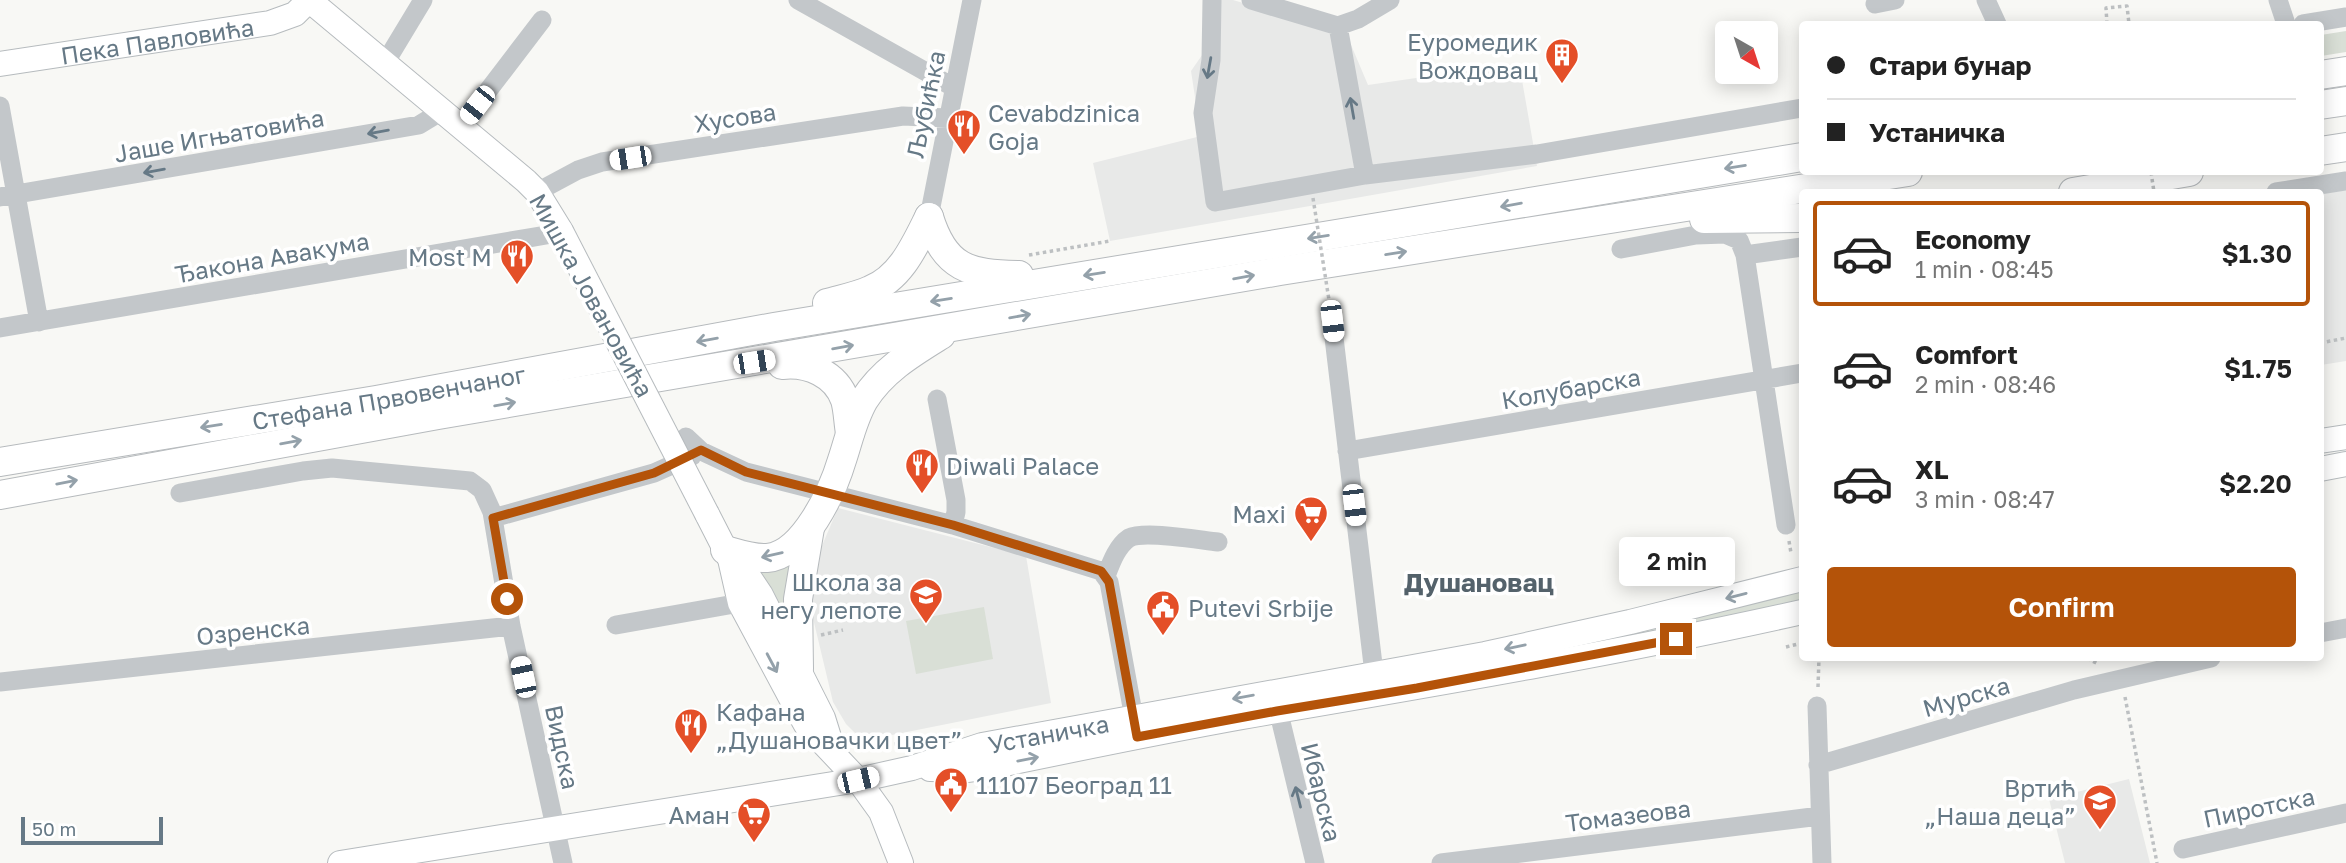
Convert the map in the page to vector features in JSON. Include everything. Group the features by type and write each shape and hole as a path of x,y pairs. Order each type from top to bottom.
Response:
{"highway":[{"path":"2324,74 2346,71"},
{"path":"2324,104 2346,101"},
{"path":"2324,150 2346,147"},
{"name":"Стефана Првовенчаног","path":"0,462 376,400 774,327 1799,157"},
{"path":"1803,189 1889,175"},
{"path":"2090,189 2172,175"},
{"path":"727,366 1280,271 1799,190"},
{"path":"929,217 935,238 942,249 961,265 974,271 993,274 1036,275 1056,280"},
{"path":"774,327 797,314 871,290 885,282 908,257 929,217"},
{"path":"1592,223 1799,218"},
{"path":"728,555 755,558 776,556 793,546 810,528 828,493 864,401 884,374 953,328"},
{"path":"727,366 791,364 818,370 841,391 847,407 850,433"},
{"name":"Стефана Првовенчаног","path":"0,495 727,366"},
{"path":"799,669 798,599 810,528"}],"main road":[{"name":"Мишка Јовановића","path":"309,0 537,192 648,396 728,555"},
{"name":"Пека Павловића","path":"0,64 270,23 295,14 309,0"},
{"path":"2324,440 2346,437"},
{"path":"2324,468 2346,464"},
{"path":"728,555 740,603 806,725 841,744"},
{"path":"728,555 753,582 823,718 841,744 858,780 885,819 901,863"},
{"name":"Устаничка","path":"1275,701 1374,674 1630,622 1799,580"},
{"name":"Устаничка","path":"340,863 858,780 912,768 982,745 1135,727 1275,701 1444,683 1703,634 1799,613"}],"street":[{"path":"385,63 423,0"},
{"path":"798,0 954,87"},
{"name":"Љубићка","path":"929,217 972,0"},
{"path":"1212,0 1211,60 1203,113 1215,202 1365,175 1537,154 1799,109"},
{"path":"1251,0 1338,26 1358,19 1390,0"},
{"path":"1875,4 1895,0"},
{"path":"1986,0 1996,21"},
{"path":"2278,0 2285,21"},
{"path":"2321,21 2346,17"},
{"path":"451,119 542,20"},
{"path":"1338,26 1365,175"},
{"path":"0,106 8,196 39,322"},
{"name":"Хусова","path":"537,192 578,170 602,162 903,116 947,118"},
{"name":"Јаше Игњатовића","path":"8,196 451,119"},
{"path":"2295,189 2346,181"},
{"name":"Ђакона Авакума","path":"0,328 557,232"},
{"path":"1621,249 1696,235 1725,234 1739,240 1745,255 1786,525"},
{"path":"1745,255 1799,247"},
{"path":"1332,321 1374,674"},
{"name":"Колубарска","path":"1347,451 1799,373"},
{"path":"937,399 956,500 953,525"},
{"path":"493,518 654,473 693,444 746,472 953,525 1094,568 1106,576 1109,582 1135,727"},
{"name":"Видска","path":"180,493 332,468 470,481 481,490 493,518 512,626 564,863"},
{"path":"1106,576 1120,547 1129,538 1143,534 1218,542"},
{"path":"616,625 740,603"},
{"name":"Озренска","path":"0,682 512,626"},
{"path":"2324,633 2346,628"},
{"name":"Мурска","path":"1818,765 2062,693 2198,661"},
{"name":"Ибарска","path":"1275,701 1315,863"},
{"path":"1818,706 1822,863"},
{"name":"Пиротска","path":"2183,849 2346,813"},
{"name":"Томазеова","path":"1441,863 1821,816"}],"path":[{"path":"2107,21 2106,8 2127,6 2129,21"},
{"path":"1313,198 1329,300"},
{"path":"1020,257 1110,241"},
{"path":"2324,341 2346,338"},
{"path":"817,636 843,630"},
{"path":"1786,647 1799,644"},
{"path":"1818,706 1819,661"},
{"path":"2122,678 2157,863"},
{"path":"841,744 852,741 862,745 891,744 947,733"}],"shaded area":[{"path":"1207,0 1233,0 1346,33 1368,85 1519,63 1537,166 1110,241 1093,163 1201,136 1191,71 1207,48"},
{"path":"2346,31 2346,52 2324,56 2324,35"},
{"path":"2346,190 2346,361 2324,365 2324,194"},
{"name":"Школа за негу лепоте","path":"838,508 1026,556 1051,703 887,736 863,738 854,732 833,702 812,614 813,587 821,548"},
{"path":"792,561 788,634 754,567"},
{"path":"1799,591 1799,603 1623,638 1621,634"},
{"path":"984,607 993,659 916,674 906,621"},
{"name":"Вртић „Наша деца”","path":"2129,779 2150,863 2065,863 2049,799"}],"place":[{"name":"Еуромедик Вождовац","path":"1562,85"},
{"name":"Cevabdzinica Goja","path":"964,156"},
{"name":"Most M","path":"517,286"},
{"name":"Diwali Palace","path":"922,495"},
{"name":"Maxi","path":"1311,543"},
{"name":"Школа за негу лепоте","path":"926,625"},
{"name":"Putevi Srbije","path":"1163,637"},
{"name":"Кафана „Душановачки цвет”","path":"691,755"},
{"name":"11107 Београд 11","path":"951,814"},
{"name":"Вртић „Наша деца”","path":"2100,831"},
{"name":"Аман","path":"754,844"}],"district":[{"name":"Душановац","path":"1479,582"}],"route":[{"path":"507,599 493,518 654,473 701,450 746,472 953,525 1101,571 1109,582 1137,737 1676,639"}]}
